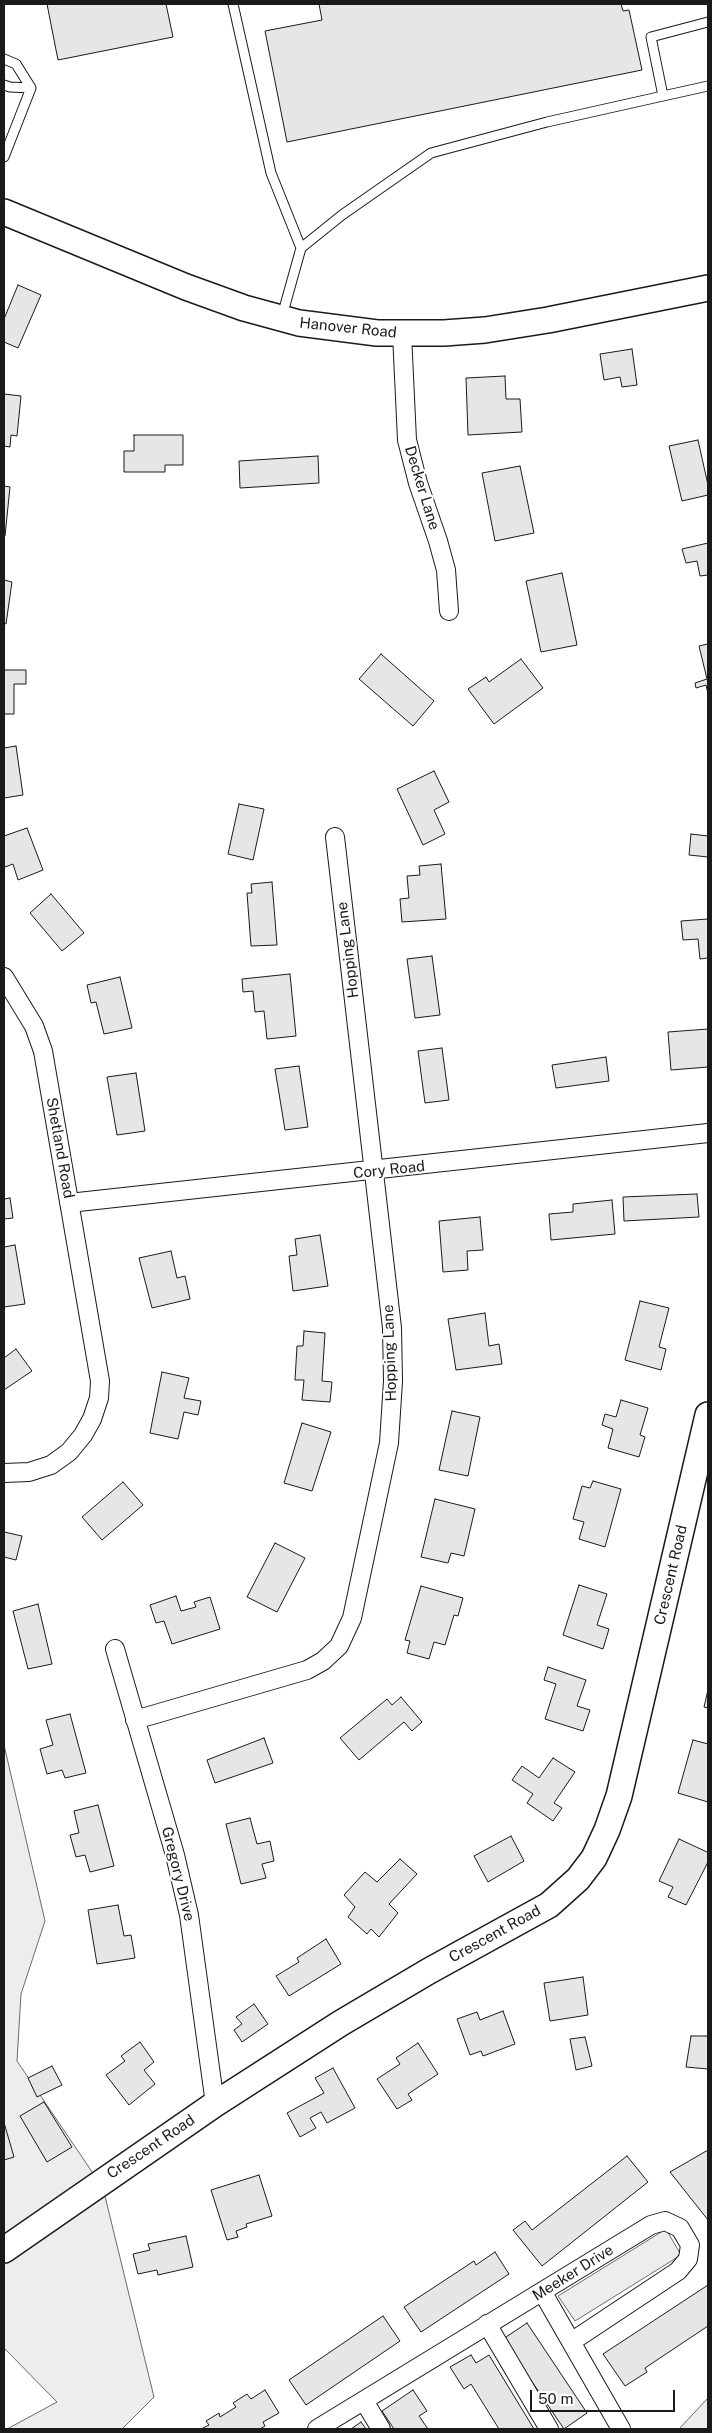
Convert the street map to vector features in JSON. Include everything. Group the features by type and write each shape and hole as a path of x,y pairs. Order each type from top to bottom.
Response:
{"street":[{"name":"Hanover Road","path":"4,212 186,287 281,319 377,334 485,330 548,320 708,288"},
{"name":"Decker Lane","path":"402,334 407,440 418,483 444,563 449,611"},
{"name":"Hopping Lane","path":"135,1720 307,1670 323,1661 339,1646 348,1631 389,1443 393,1390 392,1328 335,837"},
{"name":"Shetland Road","path":"4,977 34,1026 43,1051 100,1381 96,1405 84,1435 69,1452 51,1465 28,1472 4,1473"},
{"name":"Cory Road","path":"69,1203 374,1172 708,1133"},
{"name":"Crescent Road","path":"4,2250 215,2104 341,2023 429,1971 549,1905 564,1894 584,1871 607,1830 619,1796 708,1415"},
{"name":"Gregory Drive","path":"115,1649 174,1855 189,1915 215,2104"},
{"name":"Meeker Drive","path":"317,2429 487,2324 543,2293 651,2225 665,2221 680,2228 690,2245 688,2259 678,2271 571,2342"},
{"path":"543,2293 621,2429"},
{"path":"487,2324 549,2429"},
{"path":"364,2401 380,2429"}],"lane":[{"path":"234,4 271,173 300,248 281,319"},
{"path":"663,96 651,36 708,22"},
{"path":"4,59 16,64 30,88"},
{"path":"4,84 10,87 30,88"},
{"path":"300,248 431,153 547,122 708,86"},
{"path":"4,157 30,88"}],"shaded area":[{"path":"4,1745 45,1921 21,1994 17,2061 103,2188 154,2397 122,2429 7,2429 57,2402 4,2348"},
{"path":"666,2229 681,2255 575,2321 558,2296"},
{"path":"708,2398 708,2429 679,2429"}],"building":[{"path":"47,4 166,4 173,37 58,60"},
{"path":"319,4 621,4 623,11 629,10 642,70 287,142 265,31 322,20"},
{"path":"18,285 41,295 18,348 4,342 4,319"},
{"path":"632,349 637,385 622,387 620,377 604,380 600,354"},
{"path":"505,376 506,399 520,399 522,432 468,435 466,378"},
{"path":"4,394 21,396 17,436 11,435 10,447 4,446"},
{"path":"134,435 183,435 183,465 165,465 165,472 124,472 124,451 134,451"},
{"path":"698,440 708,485 708,495 682,501 669,446"},
{"path":"318,456 319,483 240,488 239,461"},
{"path":"520,466 534,533 495,541 482,473"},
{"path":"4,486 10,487 5,536 4,536"},
{"path":"708,543 708,575 700,576 697,561 686,563 682,549"},
{"path":"562,573 577,645 541,652 526,581"},
{"path":"4,580 12,582 6,624 4,623"},
{"path":"708,644 708,694 706,685 696,688 695,683 707,679 699,646"},
{"path":"381,654 434,701 413,726 359,679"},
{"path":"521,659 543,688 494,724 468,689 486,677 489,682"},
{"path":"4,670 26,670 26,684 14,684 14,714 4,714"},
{"path":"16,746 23,795 4,798 4,748"},
{"path":"434,771 449,802 434,810 445,834 423,845 397,789"},
{"path":"239,804 264,809 253,860 228,854"},
{"path":"27,828 43,870 18,880 13,864 5,867 4,836"},
{"path":"691,834 708,836 708,857 689,855"},
{"path":"441,864 446,919 402,922 400,899 409,898 407,876 420,875 419,866"},
{"path":"272,882 277,945 251,946 247,893 252,893 251,884"},
{"path":"51,894 84,933 62,951 30,913"},
{"path":"708,919 708,958 700,959 698,939 683,940 681,921"},
{"path":"432,956 440,1015 415,1018 407,959"},
{"path":"290,974 296,1036 267,1039 264,1011 255,1012 253,991 243,992 242,979"},
{"path":"120,977 132,1028 104,1034 96,1002 91,1003 87,985"},
{"path":"708,1029 708,1067 671,1070 668,1032"},
{"path":"442,1048 449,1100 425,1103 418,1051"},
{"path":"606,1057 609,1081 556,1088 552,1065"},
{"path":"299,1066 308,1127 285,1130 275,1069"},
{"path":"136,1073 145,1131 117,1135 107,1077"},
{"path":"697,1194 699,1217 624,1221 623,1197"},
{"path":"10,1198 13,1218 4,1219 4,1199"},
{"path":"612,1200 615,1234 551,1240 549,1214 573,1212 573,1204"},
{"path":"480,1217 483,1250 467,1251 468,1270 443,1272 439,1221"},
{"path":"320,1235 328,1286 293,1291 289,1256 297,1255 295,1239"},
{"path":"15,1245 25,1304 4,1307 4,1247"},
{"path":"171,1251 177,1278 185,1276 190,1299 152,1308 139,1258"},
{"path":"640,1301 669,1308 659,1347 666,1349 661,1370 625,1360"},
{"path":"485,1313 489,1346 499,1344 502,1364 456,1370 448,1319"},
{"path":"304,1331 325,1333 322,1381 332,1382 330,1402 302,1400 304,1380 295,1380 297,1346 303,1346"},
{"path":"16,1349 32,1371 4,1390 4,1358"},
{"path":"162,1372 189,1378 184,1398 201,1401 198,1415 184,1412 178,1439 150,1433"},
{"path":"621,1400 648,1408 640,1435 645,1437 639,1457 608,1448 613,1429 602,1425 605,1414 616,1417"},
{"path":"452,1411 480,1417 468,1476 439,1470"},
{"path":"302,1423 331,1432 312,1491 284,1483"},
{"path":"593,1481 621,1489 605,1547 579,1539 584,1522 573,1519 582,1486 590,1488"},
{"path":"123,1482 143,1505 102,1540 82,1517"},
{"path":"435,1499 475,1509 464,1556 451,1553 448,1563 421,1557"},
{"path":"4,1532 22,1536 16,1560 4,1557"},
{"path":"275,1543 305,1558 277,1612 247,1597"},
{"path":"579,1585 607,1594 597,1625 609,1629 603,1649 563,1635"},
{"path":"421,1586 463,1598 458,1616 454,1615 445,1645 434,1642 429,1659 407,1653 410,1641 405,1640"},
{"path":"176,1596 181,1611 196,1607 194,1602 210,1597 220,1629 172,1644 164,1621 156,1623 150,1605"},
{"path":"38,1604 52,1664 28,1669 13,1611"},
{"path":"548,1667 586,1680 577,1706 590,1710 583,1731 545,1719 556,1684 544,1680"},
{"path":"708,1690 708,1708 704,1707"},
{"path":"401,1697 422,1722 412,1731 404,1722 359,1760 340,1738 387,1699 392,1705"},
{"path":"70,1714 86,1773 65,1778 62,1770 47,1774 40,1749 53,1745 46,1720"},
{"path":"264,1738 273,1763 215,1783 207,1760"},
{"path":"693,1740 708,1744 708,1802 678,1793"},
{"path":"553,1758 575,1772 554,1803 562,1808 553,1821 527,1803 533,1794 512,1780 522,1766 539,1778"},
{"path":"98,1805 114,1866 90,1872 85,1855 76,1857 70,1835 79,1833 74,1811"},
{"path":"250,1818 257,1844 270,1841 274,1861 262,1864 266,1878 241,1884 226,1824"},
{"path":"511,1836 524,1861 488,1882 474,1856"},
{"path":"679,1839 707,1852 708,1849 708,1862 686,1905 668,1897 673,1887 659,1881"},
{"path":"400,1859 417,1874 389,1904 398,1913 379,1937 371,1929 367,1934 348,1917 355,1907 344,1895 365,1872 377,1882"},
{"path":"118,1905 124,1936 131,1935 135,1958 97,1964 88,1910"},
{"path":"326,1939 341,1964 289,1996 276,1976 299,1962 297,1958"},
{"path":"583,1977 588,2015 550,2021 544,1983"},
{"path":"254,2004 268,2024 242,2042 234,2030 242,2024 236,2017"},
{"path":"503,2011 515,2044 483,2056 481,2051 470,2055 457,2019 477,2012 480,2020"},
{"path":"691,2036 708,2036 708,2069 686,2067"},
{"path":"585,2037 592,2066 576,2070 570,2039"},
{"path":"140,2042 154,2062 144,2070 155,2084 129,2105 106,2075 125,2061 121,2056"},
{"path":"418,2043 438,2074 408,2094 412,2100 397,2109 377,2079 400,2064 396,2058"},
{"path":"52,2066 62,2085 37,2097 28,2078"},
{"path":"333,2068 355,2108 327,2123 321,2112 310,2118 316,2128 300,2137 287,2113 324,2093 315,2078"},
{"path":"44,2102 72,2147 47,2162 20,2116"},
{"path":"4,2127 14,2157 4,2160"},
{"path":"708,2150 708,2220 670,2172"},
{"path":"627,2156 648,2182 542,2266 513,2230 525,2221 532,2230"},
{"path":"259,2175 272,2216 246,2224 247,2227 236,2231 238,2237 227,2240 211,2190"},
{"path":"186,2236 193,2267 158,2275 157,2270 138,2274 133,2254 150,2250 148,2244"},
{"path":"495,2252 509,2274 421,2332 404,2307 474,2261 476,2265"},
{"path":"708,2285 708,2326 645,2368 647,2372 625,2386 603,2354"},
{"path":"383,2316 400,2341 306,2405 289,2380"},
{"path":"527,2323 587,2413 564,2429 503,2339"},
{"path":"471,2355 476,2363 489,2355 534,2429 499,2429 471,2384 464,2389 450,2367"},
{"path":"265,2390 279,2413 263,2422 265,2426 260,2429 201,2429 209,2425 206,2421 219,2413 220,2417 236,2407 233,2403 247,2394 251,2399"},
{"path":"413,2390 427,2411 419,2416 428,2429 394,2429 382,2411"},
{"path":"361,2422 366,2429 351,2429"}]}
